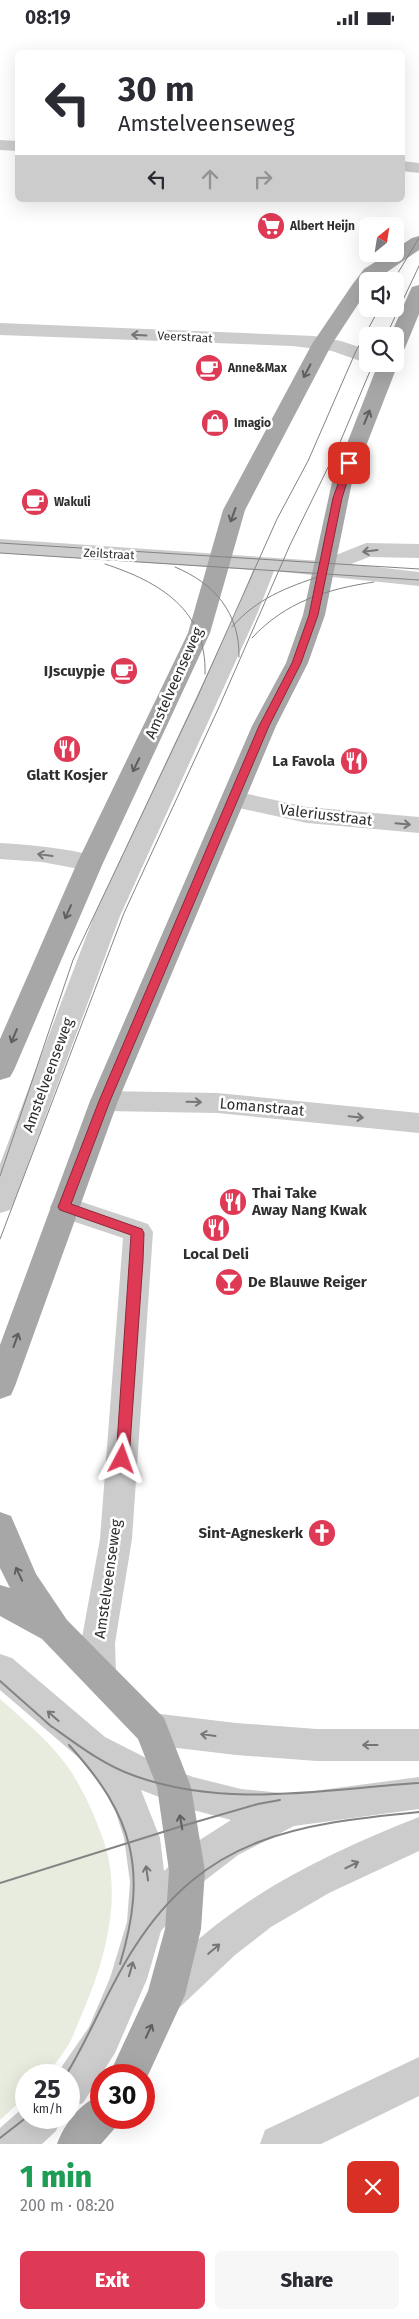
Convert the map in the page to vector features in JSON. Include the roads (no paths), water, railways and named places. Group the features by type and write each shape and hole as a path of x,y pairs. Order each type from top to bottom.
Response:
{"main road":[{"name":"Amstelveenseweg","path":"0,1070 90,863 199,633 234,510 322,344 371,273 419,242"},
{"path":"404,327 419,291"},
{"path":"0,1386 104,1101 264,726 297,663 314,615 330,529 342,482 381,372"},
{"name":"Amstelveenseweg","path":"0,1526 6,1546 24,1584 55,1630 152,1729 174,1788 187,1871 183,1929 166,1995 133,2064"},
{"path":"0,1599 55,1630"},
{"path":"76,2144 90,2127"}],"street":[{"path":"0,145 15,146"},
{"path":"405,166 419,168"},
{"name":"Veerstraat","path":"0,329 276,340 322,344 359,353"},
{"name":"Zeilstraat","path":"0,546 324,568 419,579"},
{"path":"324,568 366,550 419,551"},
{"name":"Amstelveenseweg","path":"0,1203 107,916 247,612 266,564"},
{"name":"Valeriusstraat","path":"234,799 307,815 419,825"},
{"path":"0,851 42,854 90,863"},
{"name":"Lomanstraat","path":"104,1101 218,1103 419,1123"},
{"name":"Amstelveenseweg","path":"64,1207 138,1233 112,1570 98,1643 99,1673"},
{"path":"0,1669 91,1747 114,1775 132,1808 142,1838 148,1882 145,1922 128,1979 102,2041 80,2073"},
{"path":"152,1729 236,1739 317,1745 419,1745"},
{"path":"91,1747 131,1770 174,1788 224,1802 259,1808 292,1810 410,1798"},
{"path":"145,1922 187,1871 234,1836 261,1822 292,1810"},
{"path":"166,1995 199,1962 258,1915 317,1882 419,1834"},
{"path":"279,2144 419,2076"},
{"path":"10,2144 29,2129"}],"tram line":[{"path":"398,272 419,238"},
{"path":"390,327 419,266"},
{"path":"259,559 277,519 308,461 356,351 375,317"},
{"path":"283,561 338,447 370,372"},
{"path":"0,543 259,559"},
{"path":"0,553 254,569"},
{"path":"254,569 259,559"},
{"path":"259,559 283,561"},
{"path":"279,571 283,561"},
{"path":"283,561 419,569"},
{"path":"105,564 125,571 161,590 189,616 198,632 204,652 205,674"},
{"path":"175,567 202,582 213,591 222,601 232,620"},
{"path":"232,620 254,569"},
{"path":"254,569 279,571"},
{"path":"267,599 279,571"},
{"path":"279,571 419,580"},
{"path":"267,599 321,576"},
{"path":"252,638 278,615 308,599 323,593 374,582"},
{"path":"0,1239 124,913 267,599"},
{"path":"234,625 241,617 267,599"},
{"path":"0,1176 73,960 232,620"},
{"path":"232,620 234,625"},
{"path":"234,625 239,657"},
{"path":"0,1681 49,1725"},
{"path":"49,1725 90,1753 123,1771 170,1786 205,1792 276,1794 419,1783"},
{"path":"69,1745 91,1771 108,1796 121,1821 128,1843"},
{"path":"128,1843 258,1804 280,1800"},
{"path":"72,2064 134,1948 162,1910 191,1881 223,1859 257,1843 294,1831 333,1823 419,1812"},
{"path":"0,1883 128,1843"},
{"path":"120,1964 129,1931 133,1901 133,1873 128,1843"},
{"path":"0,2138 15,2126"}],"place":[{"name":"Albert Heijn","path":"271,226"},
{"name":"Anne&Max","path":"209,368"},
{"name":"Imagio","path":"215,423"},
{"name":"Wakuli","path":"35,502"},
{"name":"IJscuypje","path":"124,671"},
{"name":"Glatt Kosjer","path":"67,749"},
{"name":"La Favola","path":"354,761"},
{"name":"Thai Take Away Nang Kwak","path":"233,1202"},
{"name":"Local Deli","path":"216,1228"},
{"name":"De Blauwe Reiger","path":"229,1282"},
{"name":"Sint-Agneskerk","path":"322,1533"}]}
